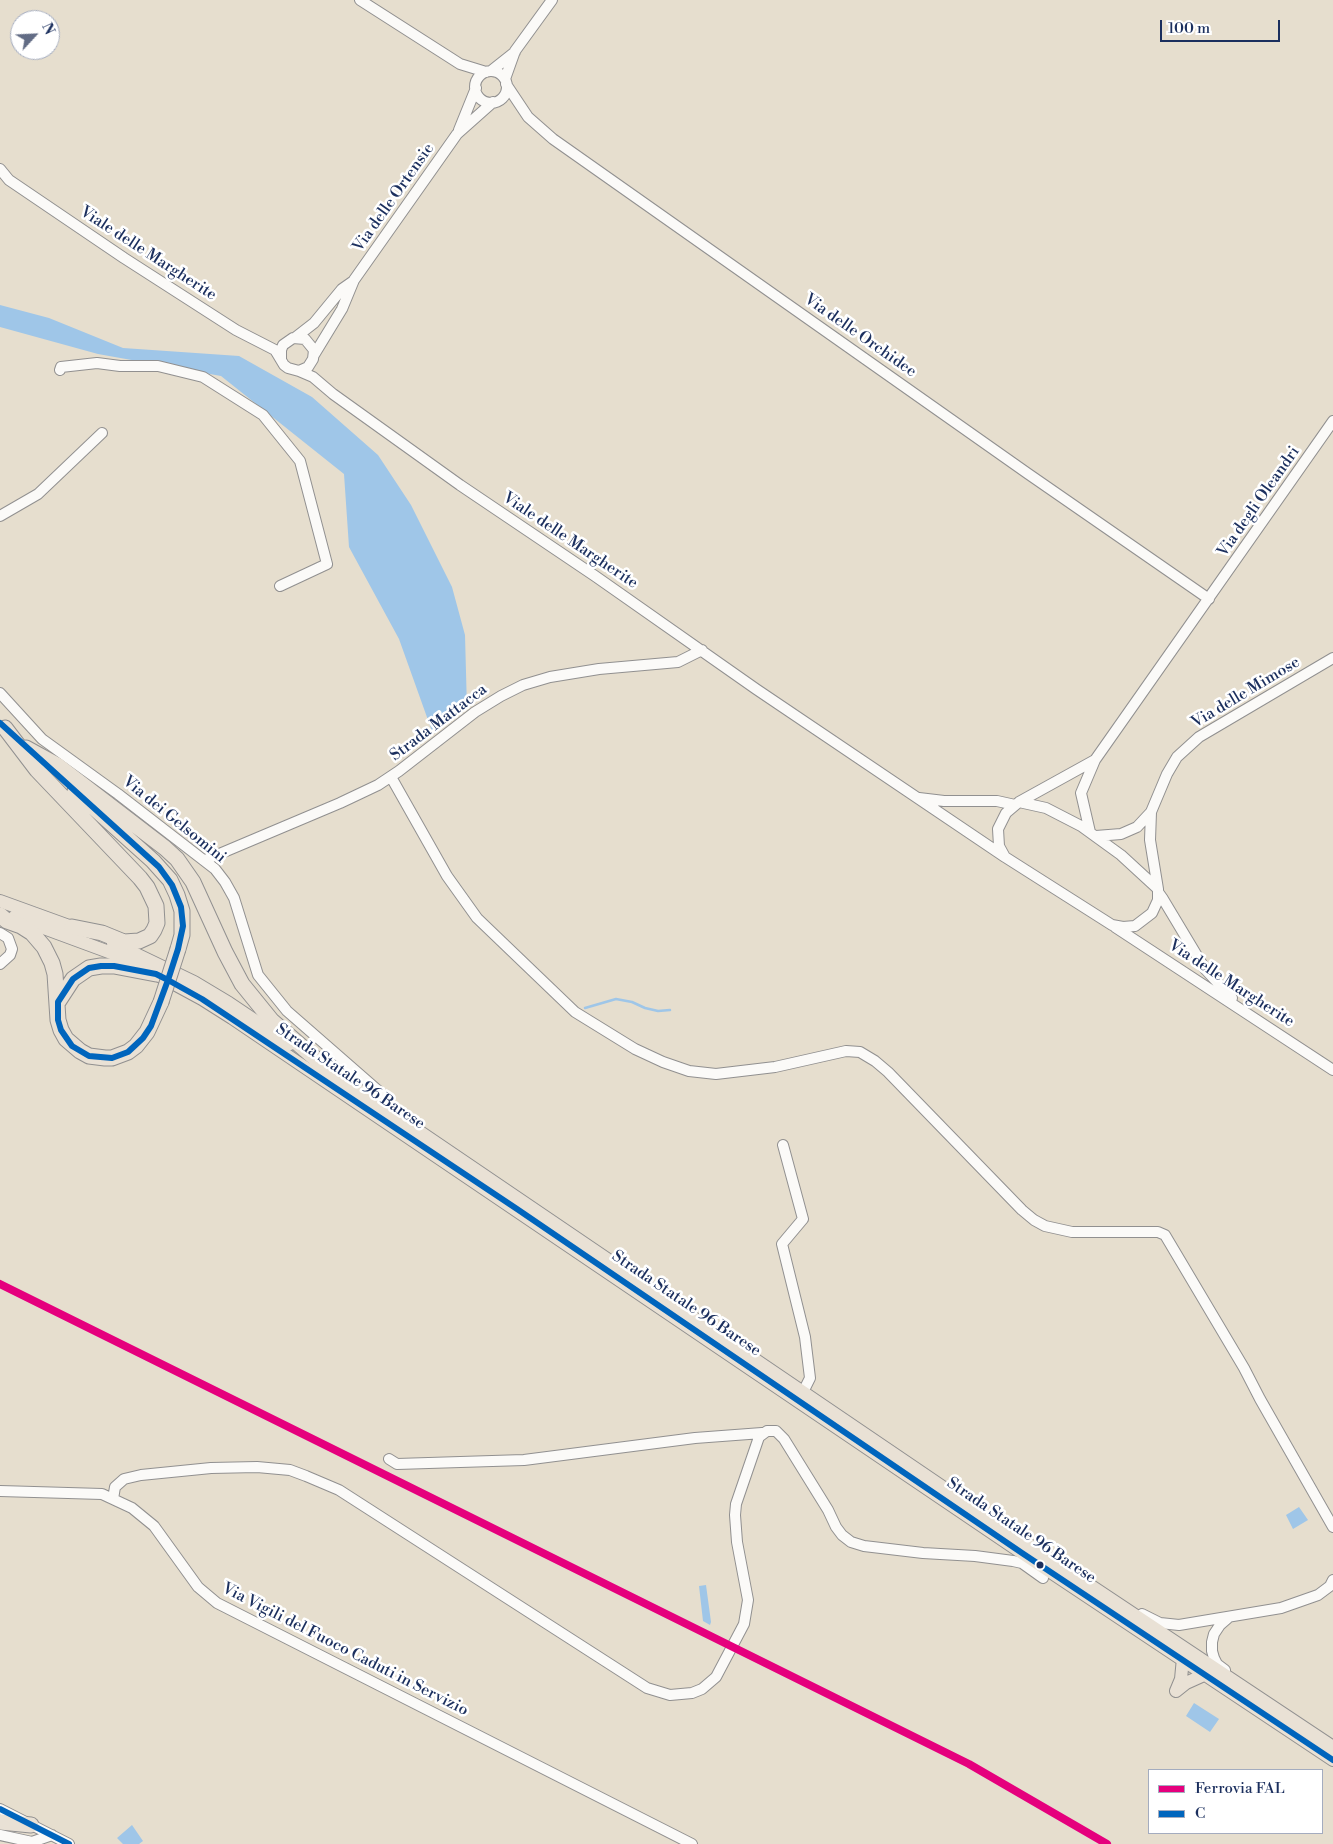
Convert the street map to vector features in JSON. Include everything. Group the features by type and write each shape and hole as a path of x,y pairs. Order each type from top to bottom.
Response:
{"highway":[{"path":"0,914 7,921 21,926 32,933 44,947 56,974 58,1020 66,1039 89,1056 105,1058 120,1055 136,1046 147,1032 161,1002 182,935 182,912 175,890 165,874 153,861 3,726"},
{"path":"3,726 37,770 140,878 147,887 156,906 157,923 154,930 150,936 139,941 124,942 102,933 72,927"},
{"path":"26,748 56,765 177,859 193,882 224,952 242,984 272,1021 332,1073"},
{"path":"58,1002 73,979 89,968 114,966 156,974"},
{"path":"0,1822 30,1825"}],"main road":[{"name":"Strada Statale 96 Barese","path":"0,901 131,951 194,982 229,1003 1071,1573 1333,1747"},
{"name":"Strada Statale 96 Barese","path":"0,914 90,944 156,974 202,999 281,1050 1022,1553 1046,1574 1182,1658 1333,1760"},
{"path":"1022,1553 1032,1569 1046,1574"},
{"path":"1182,1658 1182,1679 1176,1691 1186,1683 1206,1674"}],"street":[{"name":"Via delle Orchidee","path":"360,0 460,64 501,75 528,117 553,138 1027,473 1209,599"},
{"path":"515,51 506,81 505,94 502,98 493,102 483,100 479,97 476,88 478,78 515,51 552,0"},
{"name":"Via delle Ortensie","path":"313,357 342,309 354,280 457,134 476,88"},
{"name":"Via delle Ortensie","path":"457,134 493,102"},
{"name":"Viale delle Margherite","path":"0,169 9,180 124,258 236,330 275,350 281,360"},
{"name":"Via delle Ortensie","path":"294,338 309,328 342,289 354,280"},
{"path":"258,340 294,338 309,342 314,350 313,357 308,367 299,371 288,368 281,360 283,345 294,338"},
{"path":"313,357 315,366 333,394"},
{"path":"60,370 61,367 96,363 120,366 158,366 203,378 263,415 300,461 328,564 280,586"},
{"name":"Viale delle Margherite","path":"299,371 312,377 460,485 825,735"},
{"name":"Via degli Oleandri","path":"1095,760 1333,422"},
{"path":"0,516 38,494 102,433"},
{"name":"Strada Mattacca","path":"205,860 340,804 391,777 475,712 523,685 550,677 599,669 678,662 702,650"},
{"name":"Via delle Mimose","path":"1152,812 1167,774 1177,757 1199,737 1333,658"},
{"name":"Via dei Gelsomini","path":"0,693 42,739 118,794 197,856 205,860 225,882 234,898 258,975 287,1011 382,1094 387,1101 383,1107"},
{"name":"Via delle Margherite","path":"825,735 1005,857 1252,1015 1331,1068"},
{"path":"1005,857 999,846 998,829 1006,813 1017,803 1095,760"},
{"path":"1093,834 1081,793 1095,760"},
{"path":"391,777 447,876 477,918 575,1012 635,1049 688,1071 716,1074 775,1067 846,1051 860,1052 876,1061 888,1072 1022,1210 1034,1220 1051,1228 1072,1232 1158,1232 1165,1235 1244,1368 1333,1526"},
{"path":"916,797 944,801 997,801 1046,808 1093,834 1121,855 1158,891 1205,969 1233,999 1252,1015"},
{"path":"1093,834 1122,834 1137,827 1152,812"},
{"path":"1112,925 1123,927 1135,926 1152,913 1158,900 1150,840 1152,812"},
{"path":"0,932 8,938 12,949 10,955 0,964"},
{"path":"783,1145 803,1219 782,1244 808,1355 810,1378 803,1392"},
{"path":"113,1499 115,1487 124,1480 141,1475 211,1468 257,1466 290,1470 339,1490 647,1688 670,1695 692,1693 709,1684 723,1666 744,1624 748,1600 737,1542 735,1515 741,1488 758,1437 767,1430 773,1430 780,1434 828,1510 836,1527 851,1542 864,1546 923,1553 975,1556 1013,1561 1022,1563 1032,1569"},
{"path":"388,1459 397,1464 524,1460 695,1438 762,1433"},
{"name":"Via Vigili del Fuoco Caduti in Servizio","path":"0,1491 102,1494 132,1508 154,1526 198,1586 217,1603 692,1844"},
{"path":"1071,1573 1103,1588 1145,1616 1160,1623 1179,1626 1304,1602 1318,1595 1332,1584"},
{"path":"1229,1617 1214,1634 1212,1651 1214,1658 1224,1670 1252,1688 1268,1703"},
{"path":"0,1810 69,1844"},
{"path":"0,1835 32,1842 52,1835"}],"water":[{"path":"0,305 49,318 123,348 239,356 312,397 378,455 411,505 452,587 465,635 467,709 433,734 399,639 349,547 344,474 221,376 98,354 0,327"},
{"path":"1299,1507 1308,1520 1293,1529 1286,1515"},
{"path":"706,1585 710,1625 703,1621 699,1586"},
{"path":"1194,1703 1219,1719 1210,1732 1186,1716"},
{"path":"132,1825 143,1841 139,1844 123,1844 117,1838"}],"waterway":[{"path":"585,1008 616,999 632,1002 658,1011 670,1010"}],"rail line":[{"name":"FAL","path":"0,1284 969,1764 1107,1844"}],"transit line":[{"name":"C","path":"0,723 159,867 172,885 181,907 183,926 168,980"},
{"name":"C","path":"101,966 114,966 156,974 168,980 151,1026 143,1038 128,1052 112,1058 89,1056 72,1046 61,1030 58,1020 58,1002 73,979 89,968 101,966"},
{"name":"C","path":"168,980 202,999 517,1209 1022,1553 1333,1760"},
{"name":"C","path":"0,1809 69,1844"}]}
